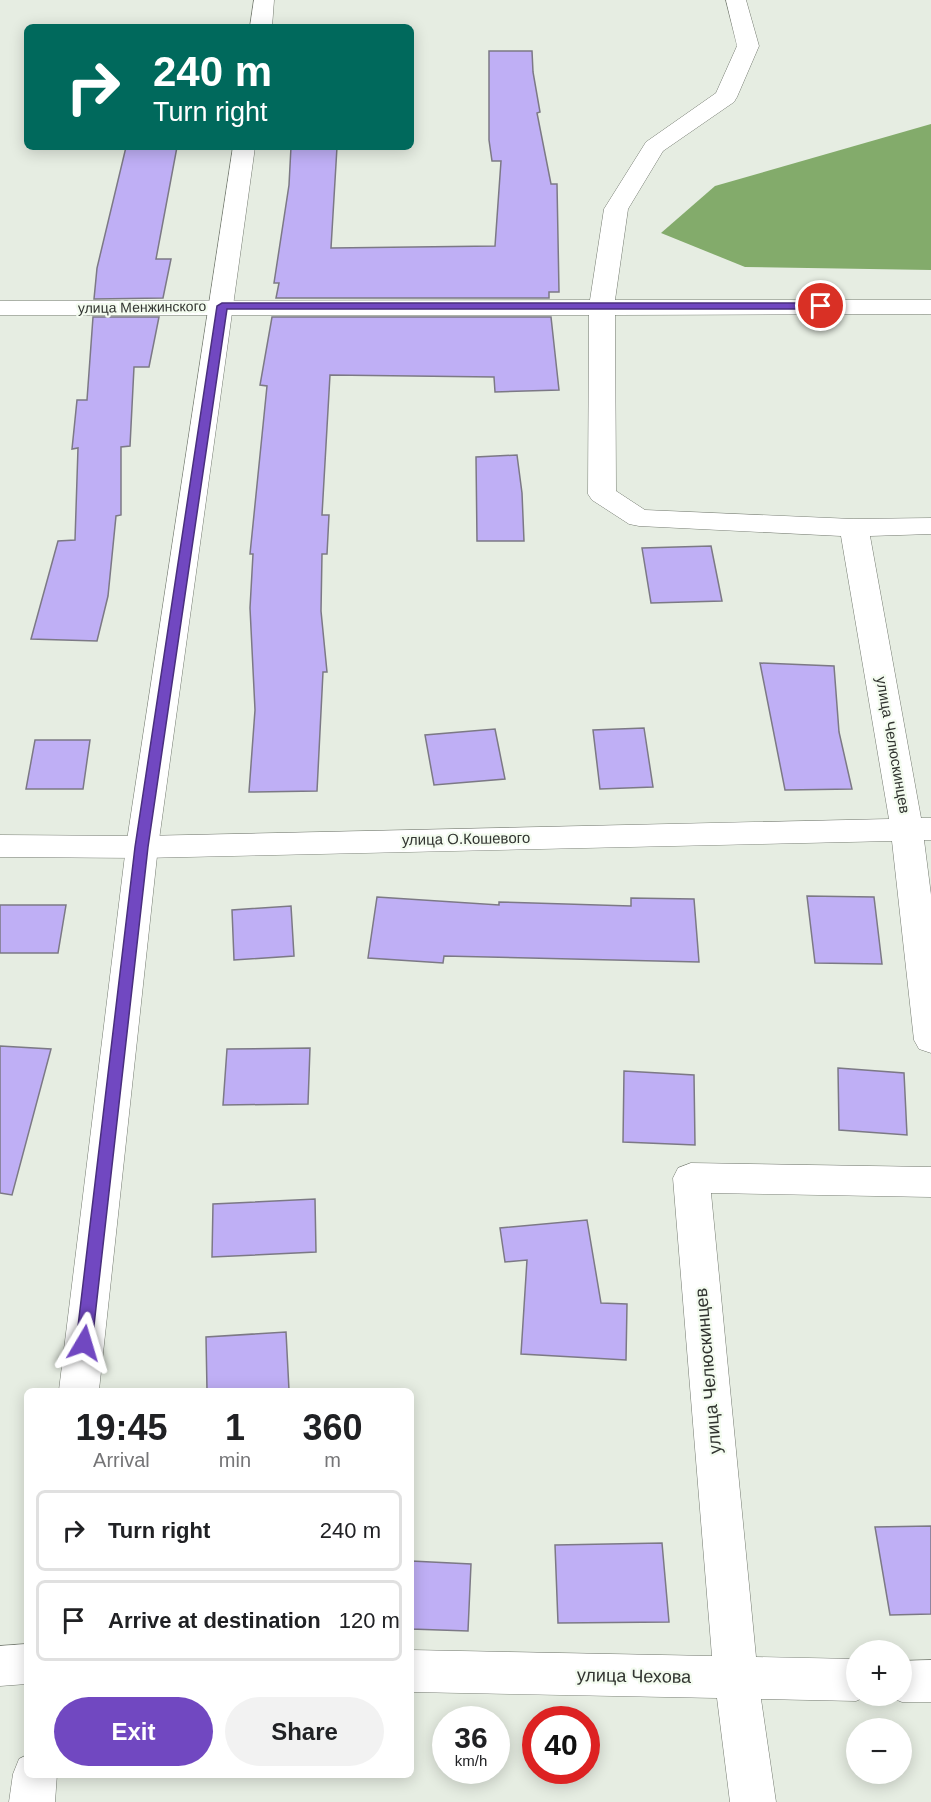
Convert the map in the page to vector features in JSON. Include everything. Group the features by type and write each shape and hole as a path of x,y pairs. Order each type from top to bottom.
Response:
{"street":[{"path":"261,24 264,0"},
{"path":"736,0 748,46 726,97 654,147 616,209 602,306 602,494 639,518 853,528 931,526"},
{"path":"79,1388 141,847 244,150"},
{"name":"улица Менжинского","path":"0,308 931,307"},
{"name":"улица Челюскинцев","path":"853,528 919,828 931,1040"},
{"name":"улица О.Кошевого","path":"0,846 141,847 919,828"},
{"name":"улица Челюскинцев","path":"753,1802 736,1678 691,1178 931,1182"},
{"path":"0,1666 24,1664"},
{"name":"улица Чехова","path":"414,1671 846,1680"},
{"path":"912,1681 931,1681"},
{"path":"32,1802 35,1778"}],"shaded area":[{"path":"931,124 931,270 745,267 661,233 715,186"}],"building":[{"path":"489,51 532,51 540,112 537,113 551,184 557,184 559,292 549,292 549,298 276,298 279,283 274,283 289,185 291,150 337,150 331,248 495,246 501,161 492,161 489,140"},
{"path":"125,150 176,150 156,259 171,259 163,298 94,299 97,268"},
{"path":"93,317 159,317 149,367 134,367 130,446 121,447 121,515 116,516 108,596 97,641 31,639 58,541 75,540 78,448 72,449 77,400 87,400"},
{"path":"272,317 551,317 559,390 495,392 494,377 330,375 322,515 329,515 327,554 322,554 321,611 327,672 323,672 317,791 249,792 255,710 250,608 253,554 250,554 267,386 260,385"},
{"path":"517,455 522,493 524,541 477,541 476,457"},
{"path":"711,546 722,601 651,603 642,548"},
{"path":"760,663 834,666 839,732 852,789 785,790"},
{"path":"644,728 653,787 600,789 593,730"},
{"path":"495,729 505,779 434,785 425,735"},
{"path":"35,740 90,740 83,789 26,789"},
{"path":"807,896 874,897 882,964 815,963"},
{"path":"377,897 499,905 499,902 631,906 631,898 694,899 699,962 444,956 443,963 368,958"},
{"path":"0,905 66,905 58,953 0,953"},
{"path":"291,906 294,956 234,960 232,910"},
{"path":"0,1046 51,1049 12,1195 0,1193"},
{"path":"310,1048 308,1104 223,1105 227,1049"},
{"path":"838,1068 904,1073 907,1135 839,1130"},
{"path":"624,1071 694,1075 695,1145 623,1142"},
{"path":"315,1199 316,1252 212,1257 213,1204"},
{"path":"587,1220 601,1303 627,1304 626,1360 521,1354 527,1260 505,1262 500,1228"},
{"path":"286,1332 289,1388 207,1388 206,1337"},
{"path":"931,1526 931,1614 890,1615 875,1527"},
{"path":"662,1543 669,1622 558,1623 555,1545"},
{"path":"414,1561 471,1564 468,1631 414,1629"}],"route":[{"path":"84,1343 141,847 222,306 821,306"}]}
